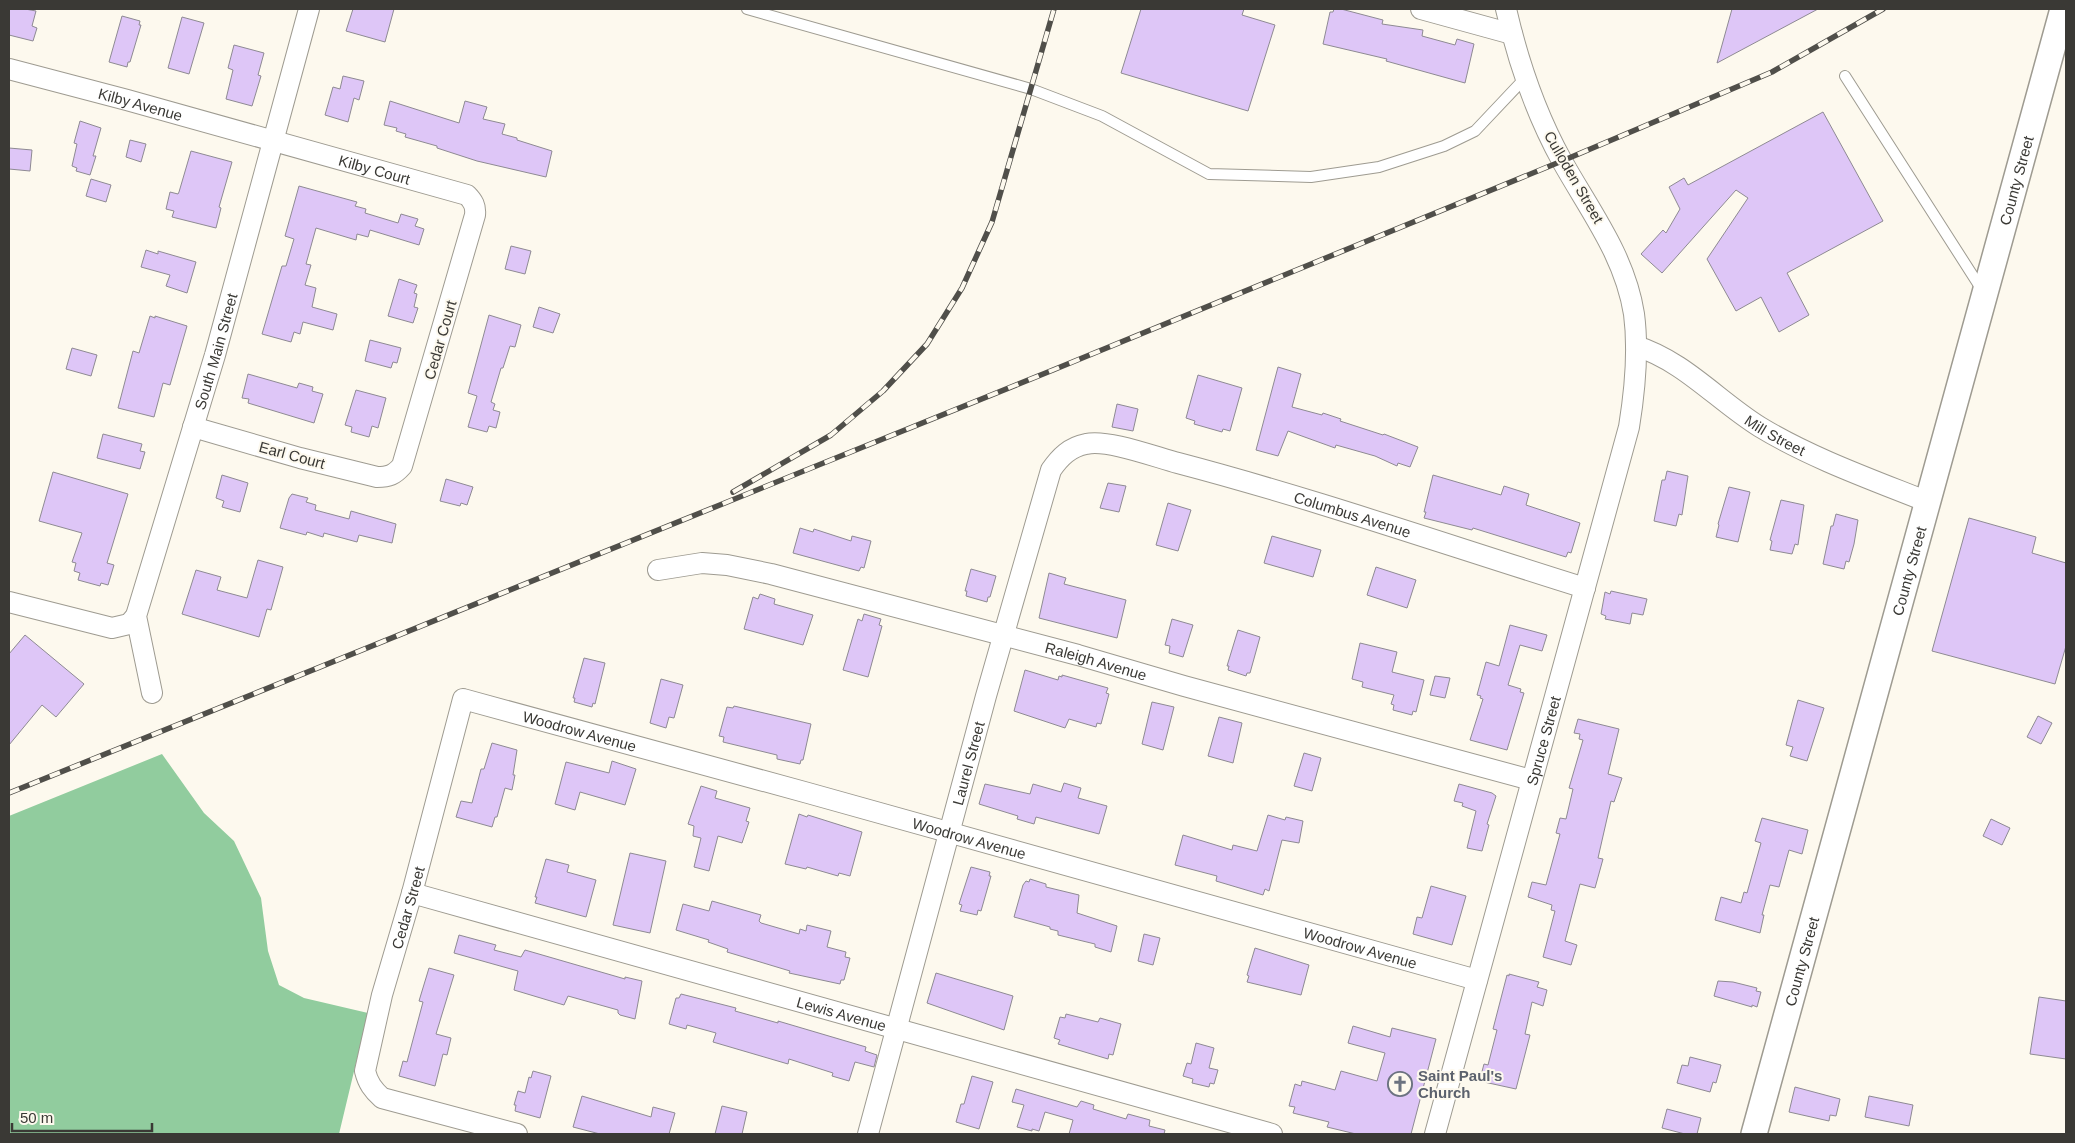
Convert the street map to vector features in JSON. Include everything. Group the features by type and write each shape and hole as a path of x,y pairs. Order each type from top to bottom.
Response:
{"street":[{"name":"South Main Street","path":"152,693 136,616 215,355 309,9"},
{"path":"1421,9 1512,34"},
{"name":"Culloden Street","path":"1506,9 1526,77 1545,127 1562,162 1613,248 1625,280 1634,313 1636,346"},
{"name":"County Street","path":"1754,1134 2063,9"},
{"name":"Kilby Avenue","path":"9,69 272,141"},
{"name":"Kilby Court","path":"272,141 466,196 473,201"},
{"name":"Cedar Court","path":"392,475 402,466 429,378 475,215 476,210 473,201"},
{"name":"Mill Street","path":"1636,346 1674,362 1760,427 1864,476 1928,502"},
{"name":"Spruce Street","path":"1435,1134 1531,780 1630,427 1635,387 1636,346"},
{"name":"Earl Court","path":"193,427 300,458 377,477 392,475"},
{"name":"Laurel Street","path":"868,1134 1051,470 1059,458 1070,449 1087,443 1108,444 1118,447"},
{"name":"Columbus Avenue","path":"1118,447 1280,492 1585,588"},
{"name":"Raleigh Avenue","path":"658,570 702,563 727,565 771,574 1078,655 1184,686 1531,780"},
{"path":"9,602 112,628 129,624 136,616"},
{"name":"Woodrow Avenue","path":"463,698 1477,980"},
{"name":"Cedar Street","path":"463,698 412,893 382,995 365,1071 367,1080 373,1090 382,1098 517,1134"},
{"name":"Lewis Avenue","path":"412,893 1272,1134"}],"lane":[{"path":"747,9 1031,89 1102,116 1209,174 1311,177 1379,167 1444,146 1475,131 1526,77"},
{"path":"1845,76 1985,294"}],"green space":[{"path":"162,754 204,813 234,841 261,898 268,951 279,985 304,998 368,1013 339,1134 9,1134 9,816"}],"building":[{"path":"9,9 36,11 32,26 37,28 33,41 9,35"},
{"path":"353,9 394,9 385,42 346,31"},
{"path":"1141,9 1244,9 1242,15 1275,25 1248,111 1121,73"},
{"path":"1334,9 1341,9 1383,20 1382,24 1423,30 1422,36 1455,45 1457,39 1474,44 1465,83 1386,61 1387,59 1323,44 1330,12 1333,12"},
{"path":"1732,9 1818,9 1717,63"},
{"path":"122,16 140,21 139,25 141,25 127,67 109,62"},
{"path":"182,17 204,23 189,74 168,68"},
{"path":"234,45 264,53 258,75 261,76 252,106 226,99 233,70 228,68"},
{"path":"343,76 364,81 359,100 354,98 348,122 325,115 333,87 340,89"},
{"path":"390,101 459,123 465,101 487,107 483,119 505,124 502,134 552,151 546,177 477,161 437,148 437,146 405,137 406,134 396,131 397,128 384,125"},
{"path":"1823,112 1883,221 1787,273 1809,315 1779,332 1761,297 1736,311 1707,259 1748,198 1736,190 1662,273 1641,254 1663,230 1666,233 1680,209 1669,187 1684,178 1688,185"},
{"path":"80,121 101,128 93,156 96,156 90,175 76,171 77,168 72,166 77,144 74,143"},
{"path":"130,140 146,144 141,162 126,157"},
{"path":"9,148 32,150 30,171 9,169"},
{"path":"191,151 232,162 219,207 221,208 216,228 172,217 174,211 166,209 170,192 178,194 179,192"},
{"path":"91,179 111,185 106,202 86,196"},
{"path":"299,186 357,202 355,206 366,209 365,213 398,223 401,214 418,219 415,226 424,229 419,245 370,230 368,237 357,234 356,240 316,228 306,264 311,265 305,285 316,288 312,307 337,314 333,330 303,322 300,334 294,332 291,342 262,334 282,266 286,266 294,239 285,236"},
{"path":"511,246 531,251 525,274 505,269"},
{"path":"146,250 158,254 158,251 196,262 187,293 166,286 170,275 141,267"},
{"path":"399,279 417,285 414,293 417,294 414,307 418,308 413,323 388,316"},
{"path":"539,307 560,314 553,333 533,327"},
{"path":"489,315 521,325 515,347 510,346 503,368 501,368 491,402 495,404 493,410 500,412 496,428 489,426 487,432 468,427 477,396 468,393"},
{"path":"150,316 187,326 170,385 163,383 154,417 118,408 133,351 139,353"},
{"path":"370,340 401,348 397,363 393,362 391,368 365,361"},
{"path":"72,348 97,355 91,376 66,369"},
{"path":"1278,367 1301,374 1292,407 1322,415 1323,413 1341,419 1340,421 1384,434 1418,447 1410,467 1398,463 1397,466 1375,456 1336,445 1335,448 1288,431 1278,456 1256,450"},
{"path":"248,374 297,388 299,383 313,387 312,391 323,394 314,423 248,403 249,399 242,398"},
{"path":"1198,375 1242,388 1230,431 1223,429 1222,432 1194,424 1195,421 1186,418"},
{"path":"356,390 386,398 378,428 372,426 369,437 351,432 352,427 345,425"},
{"path":"1117,404 1138,409 1133,431 1112,427"},
{"path":"103,434 142,444 140,451 145,452 140,469 97,458"},
{"path":"1667,471 1688,476 1682,515 1679,514 1676,526 1654,521 1662,480 1665,480"},
{"path":"53,472 128,494 107,563 114,565 108,585 101,583 100,586 78,580 80,573 74,571 76,563 72,562 82,533 39,521"},
{"path":"222,475 248,483 240,512 222,507 224,501 216,498"},
{"path":"1433,475 1501,495 1504,486 1529,494 1526,505 1580,523 1571,553 1568,552 1566,557 1473,528 1472,530 1424,518"},
{"path":"446,479 473,487 467,505 461,503 460,506 440,501"},
{"path":"1108,483 1126,486 1119,512 1100,508"},
{"path":"1729,487 1750,492 1738,542 1716,537"},
{"path":"292,494 308,498 306,502 316,505 315,510 349,519 351,511 396,524 392,543 359,535 357,542 324,533 323,537 307,532 306,535 280,528"},
{"path":"1781,500 1804,505 1798,545 1795,544 1792,554 1770,550 1772,541 1770,540"},
{"path":"1168,503 1191,510 1178,551 1156,545"},
{"path":"1836,514 1858,520 1849,562 1846,561 1844,569 1823,564 1831,526 1833,526"},
{"path":"1969,518 2036,537 2032,553 2066,563 2066,646 2055,684 1932,651"},
{"path":"800,528 813,532 814,529 851,541 852,536 871,541 864,568 861,567 859,571 793,553"},
{"path":"1272,536 1321,550 1313,577 1264,563"},
{"path":"258,560 283,567 271,610 267,609 259,637 182,614 196,570 221,577 217,590 247,598"},
{"path":"1376,567 1416,580 1407,608 1367,595"},
{"path":"971,569 996,576 987,602 966,596 967,591 965,591"},
{"path":"1049,573 1066,578 1064,584 1126,600 1117,638 1039,618"},
{"path":"1611,591 1647,599 1643,615 1632,613 1630,624 1605,619 1606,616 1601,614 1605,592 1610,594"},
{"path":"760,594 775,599 774,604 813,615 803,645 744,629 753,597 758,599"},
{"path":"864,614 881,619 879,625 882,626 868,677 843,670 858,619 862,621"},
{"path":"1172,619 1193,625 1183,657 1169,653 1170,646 1165,645"},
{"path":"1510,625 1547,635 1542,651 1520,645 1508,685 1521,689 1520,692 1524,693 1507,750 1470,740 1483,699 1477,695 1486,662 1499,666"},
{"path":"1238,630 1260,637 1250,673 1247,673 1246,676 1228,670 1229,666 1227,666"},
{"path":"25,635 84,684 56,717 42,705 9,745 9,654"},
{"path":"1360,643 1397,652 1392,672 1424,680 1416,712 1413,711 1412,715 1393,710 1394,705 1391,704 1394,695 1362,687 1363,682 1352,679"},
{"path":"584,658 605,663 595,704 593,703 592,707 574,702 575,698 573,698"},
{"path":"1025,670 1058,680 1059,676 1062,677 1062,675 1108,688 1106,693 1109,694 1101,724 1097,723 1096,727 1069,719 1065,728 1014,711"},
{"path":"1435,676 1450,678 1445,698 1430,695"},
{"path":"661,679 683,685 674,718 669,717 666,728 650,723"},
{"path":"1798,700 1824,708 1807,761 1790,756 1793,747 1786,745"},
{"path":"1152,702 1174,707 1163,750 1142,744"},
{"path":"734,706 811,724 803,760 801,760 800,764 777,759 777,755 723,742 724,737 719,736 727,707 733,708"},
{"path":"2038,716 2052,723 2041,744 2027,737"},
{"path":"1219,717 1242,723 1233,763 1208,756"},
{"path":"1578,719 1619,729 1608,774 1622,778 1614,802 1611,801 1598,858 1603,859 1595,888 1580,884 1565,941 1577,945 1571,965 1543,957 1555,911 1551,910 1552,905 1528,897 1532,882 1546,885 1560,834 1556,833 1560,818 1566,819 1573,789 1569,788 1583,740 1579,739 1580,734 1574,733"},
{"path":"492,743 517,750 512,790 505,788 497,817 495,817 492,827 456,817 461,801 472,803 481,769 484,769"},
{"path":"1304,753 1321,758 1312,791 1294,786"},
{"path":"612,761 636,769 625,805 580,792 575,810 555,804 566,762 609,773"},
{"path":"1064,783 1081,788 1078,798 1107,806 1099,834 1036,817 1034,824 1017,819 1018,816 979,804 985,784 1030,794 1033,784 1061,792"},
{"path":"1459,784 1492,793 1496,796 1487,824 1489,825 1482,851 1467,848 1476,811 1462,806 1463,803 1454,801"},
{"path":"701,786 717,791 715,798 750,808 746,821 749,822 742,843 718,836 709,871 694,867 701,838 693,836 694,826 688,824"},
{"path":"799,814 807,817 808,815 862,832 850,876 839,873 838,876 807,867 806,869 785,864"},
{"path":"1268,815 1285,820 1286,817 1303,821 1299,843 1282,840 1269,891 1265,889 1263,895 1216,881 1217,876 1175,865 1183,835 1232,850 1233,845 1257,851"},
{"path":"1762,818 1808,830 1802,854 1789,850 1779,887 1770,885 1762,915 1764,915 1760,933 1715,920 1721,897 1741,903 1744,892 1747,893 1761,843 1755,841"},
{"path":"1991,819 2010,828 2002,845 1983,836"},
{"path":"630,853 666,861 650,933 613,925"},
{"path":"546,859 569,865 567,872 596,880 586,917 535,903"},
{"path":"971,867 990,872 989,876 991,876 981,911 978,910 977,915 960,911 962,905 959,904"},
{"path":"1030,879 1046,884 1046,887 1079,895 1077,913 1117,926 1111,952 1095,947 1095,944 1058,935 1058,931 1050,929 1050,927 1014,917 1023,885 1026,881 1029,882"},
{"path":"1431,886 1466,896 1452,945 1413,934 1417,917 1422,918"},
{"path":"712,901 761,915 759,921 761,923 799,934 800,929 806,931 807,925 831,931 827,947 846,952 845,957 850,958 844,980 841,980 840,984 789,973 790,971 727,952 728,949 708,942 709,940 676,930 683,904 709,911"},
{"path":"1144,934 1160,938 1153,965 1138,961"},
{"path":"459,935 496,945 494,950 521,957 525,950 625,979 625,977 642,981 635,1019 620,1015 618,1010 568,996 564,1005 514,990 518,971 454,953"},
{"path":"1255,948 1309,965 1301,995 1247,982 1249,976 1247,975"},
{"path":"429,968 454,975 436,1034 451,1038 447,1055 443,1054 435,1086 399,1076 403,1061 407,1062 423,1002 419,1001"},
{"path":"936,973 1013,996 1004,1030 927,1003"},
{"path":"1509,974 1539,982 1537,987 1547,990 1543,1006 1532,1002 1525,1034 1530,1035 1516,1089 1484,1082 1485,1080 1480,1079 1484,1064 1488,1065 1497,1030 1493,1029 1507,975 1509,976"},
{"path":"1718,981 1733,982 1757,988 1756,991 1761,992 1757,1007 1714,996"},
{"path":"681,994 736,1008 735,1011 778,1023 778,1021 866,1047 865,1051 877,1055 874,1067 855,1062 849,1081 832,1076 833,1073 789,1059 788,1064 713,1042 716,1033 687,1025 686,1029 669,1024 676,998 679,998"},
{"path":"2039,997 2066,1001 2066,1059 2030,1054"},
{"path":"1066,1014 1098,1022 1100,1018 1121,1024 1113,1055 1109,1054 1108,1059 1058,1044 1060,1040 1054,1038 1060,1017 1065,1018"},
{"name":"Saint Paul's Church","path":"1353,1026 1390,1037 1392,1028 1436,1039 1411,1134 1356,1134 1327,1127 1329,1122 1293,1113 1295,1107 1289,1106 1295,1084 1301,1086 1302,1081 1335,1090 1341,1071 1377,1081 1385,1053 1348,1043"},
{"path":"1196,1043 1214,1048 1209,1068 1218,1070 1214,1084 1210,1083 1209,1087 1192,1083 1193,1079 1183,1076 1187,1063 1191,1064"},
{"path":"1690,1057 1721,1065 1716,1083 1713,1082 1710,1092 1677,1083 1682,1065 1688,1066"},
{"path":"533,1071 551,1076 540,1118 515,1111 516,1105 514,1105 518,1091 525,1093 529,1077 531,1078"},
{"path":"972,1076 993,1082 979,1129 956,1122 961,1104 964,1104"},
{"path":"1795,1087 1840,1099 1836,1116 1830,1115 1829,1121 1789,1112"},
{"path":"1016,1089 1077,1107 1081,1101 1094,1105 1093,1109 1126,1119 1128,1114 1150,1120 1149,1126 1165,1130 1164,1134 1069,1134 1073,1120 1045,1112 1039,1131 1017,1127 1024,1105 1012,1102"},
{"path":"582,1096 651,1117 653,1107 675,1113 669,1134 600,1134 573,1127"},
{"path":"1869,1096 1913,1105 1909,1126 1865,1117"},
{"path":"722,1106 747,1112 742,1134 715,1134"},
{"path":"1667,1109 1701,1118 1697,1134 1685,1134 1662,1128"}],"railway":[{"path":"733,492 831,435 883,391 927,344 962,288 992,222 1054,9"},
{"path":"9,793 1053,370 1562,161 1772,72 1883,9"}],"place":[{"name":"Saint Paul's Church","path":"1400,1084"}]}
